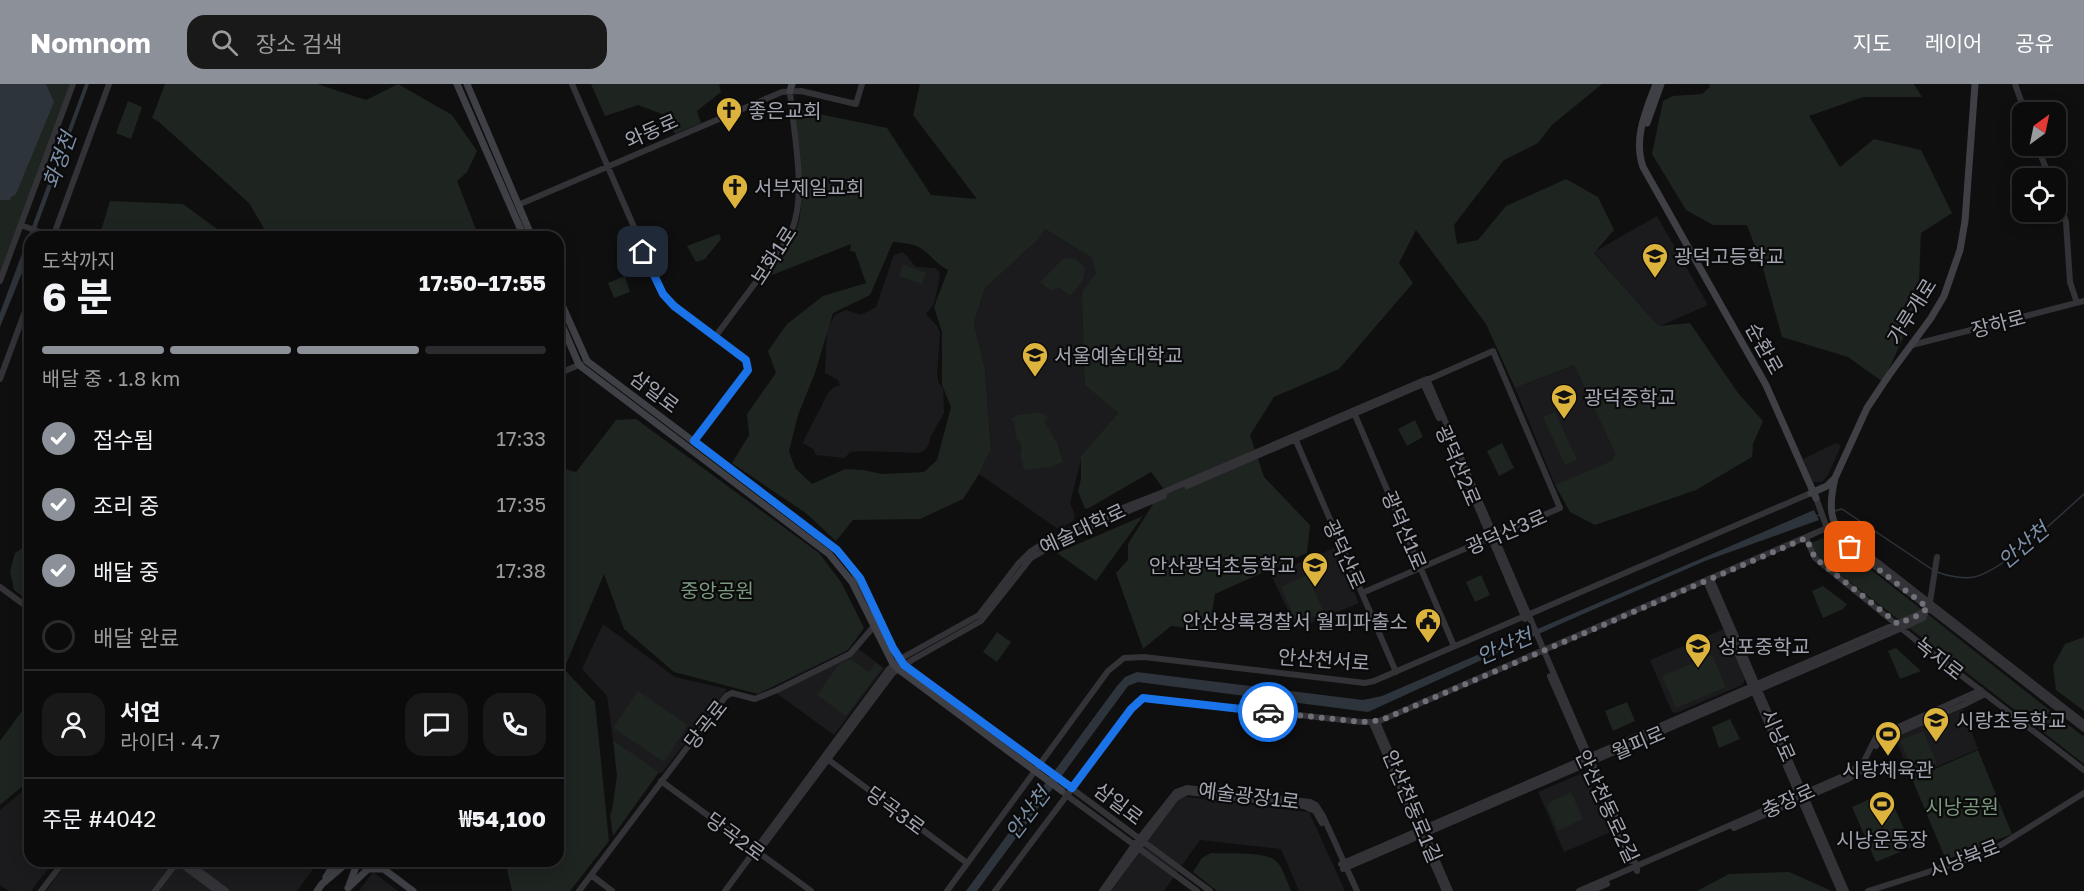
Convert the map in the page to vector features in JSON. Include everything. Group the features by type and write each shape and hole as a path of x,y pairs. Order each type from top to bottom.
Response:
{"main road":[{"path":"457,84 521,231"},
{"path":"467,84 529,231"},
{"name":"순환로","path":"1656,84 1638,142 1643,166 1654,188 1661,196"},
{"name":"순환로","path":"1661,84 1642,144 1646,163 1661,196 1767,385 1813,494"},
{"name":"가루개로","path":"1829,523 1835,478 1867,408 1944,296 1960,250 1965,221 1975,84"},
{"name":"삼일로","path":"564,309 587,361 820,536 843,556 860,578 899,664 1043,767 1067,790"},
{"name":"삼일로","path":"564,330 579,364 829,554 852,582 899,664 1038,774 1067,790"},
{"path":"1813,494 1835,478"},
{"path":"1829,523 1837,527 1860,548"},
{"path":"317,891 332,867"},
{"path":"322,884 342,867"},
{"path":"347,890 356,867"},
{"path":"381,867 413,891"},
{"path":"347,890 368,869 384,869"},
{"path":"331,876 339,873 344,875 347,880 347,890"}],"street":[{"path":"0,281 23,226 73,84"},
{"path":"53,231 108,84"},
{"path":"572,84 663,294 674,306 746,360 748,370 694,441"},
{"path":"791,87 856,104 862,84"},
{"path":"2015,84 2021,102"},
{"name":"와동로","path":"518,205 791,87"},
{"name":"보화1로","path":"716,337 792,233 797,219 799,203 791,87"},
{"path":"2066,222 2070,282 2080,302"},
{"path":"23,226 37,231"},
{"name":"장하로","path":"1912,345 2080,302"},
{"path":"0,379 24,314"},
{"name":"예술대학로","path":"725,891 899,664 981,621 1031,558 1069,536 1493,351"},
{"name":"광덕산3로","path":"1362,593 1560,508 1493,351"},
{"path":"564,371 587,361"},
{"name":"예술대학로","path":"1295,437 1355,415 1425,381"},
{"name":"광덕산2로","path":"1425,381 1528,619"},
{"name":"광덕산1로","path":"1355,415 1454,646"},
{"name":"광덕산로","path":"1295,437 1396,672"},
{"name":"순환로","path":"1813,494 1829,523 2084,729"},
{"name":"안산천서로","path":"947,891 1038,774 1108,671 1124,658 1144,657 1365,682 1374,681 1454,646 1528,619 1813,494"},
{"path":"995,891 1067,790 1131,709 1143,698 1375,722 1541,649 1806,538 1829,523"},
{"name":"녹지로","path":"1806,538 1815,558 2084,770"},
{"name":"순환로","path":"1860,548 1929,605 2084,723"},
{"path":"1929,605 1937,557"},
{"name":"시낭로","path":"1709,580 1846,891"},
{"path":"0,587 24,605"},
{"name":"월피로","path":"1344,866 1923,618 1929,605"},
{"name":"안산천동로2길","path":"1528,619 1636,868"},
{"name":"당곡로","path":"579,891 726,696 732,693 755,699 777,690 850,654 875,625"},
{"name":"충장로","path":"1580,891 1803,796 1848,774 1858,768 1876,737 1983,692"},
{"name":"안산천동로1길","path":"1375,722 1445,891"},
{"name":"당곡3로","path":"826,758 967,863"},
{"name":"당곡2로","path":"661,781 811,891"},
{"name":"삼일로","path":"1067,790 1197,891"},
{"name":"예술광장1로","path":"1102,891 1176,798 1187,792 1310,807 1319,817 1354,891"},
{"name":"시낭북로","path":"1868,891 1988,853 2084,793"},
{"name":"시낭로","path":"1803,796 1840,891"},
{"name":"안산천동로1길","path":"1422,833 1450,891"},
{"name":"삼일로","path":"1138,843 1210,891"},
{"name":"예술광장1로","path":"1107,891 1138,843"},
{"name":"예술대학로","path":"730,891 757,851"},
{"path":"41,891 59,867"},
{"path":"155,891 173,867"},
{"path":"185,867 218,891"},
{"path":"194,867 226,891"},
{"name":"충장로","path":"1591,891 1636,868"},
{"path":"591,875 612,891"}],"shaded area":[{"name":"광덕고등학교","path":"1657,216 1708,305 1658,327 1594,252"},
{"name":"서울예술대학교","path":"1045,229 1092,258 1097,273 1118,413 1082,456 1070,503 1075,515 1074,521 1058,529 979,474 991,448 985,370 974,323 985,288"},
{"path":"902,252 916,267 935,268 939,271 934,304 926,314 938,327 940,334 937,376 943,389 944,413 929,444 920,453 863,451 851,452 844,458 816,455 813,449 803,443 828,393 840,385 838,380 825,373 827,329 835,315 846,310 861,315 876,307 894,255"},
{"name":"광덕중학교","path":"1574,365 1615,453 1614,460 1555,485 1515,388"},
{"path":"1836,443 1841,446 1828,475 1822,482 1813,482 1803,459"},
{"name":"안산광덕초등학교","path":"1334,548 1359,603 1297,629 1271,575"},
{"path":"603,624 675,677 727,689 661,774 613,740 607,696 582,669"},
{"name":"성포중학교","path":"1724,629 1745,679 1742,685 1676,713 1672,712 1650,660"},
{"path":"857,648 884,668 834,735 776,693"},
{"name":"시랑초등학교","path":"1963,709 1978,749 1911,778 1895,737"},
{"path":"1585,772 1611,832 1564,852 1538,792"},
{"path":"24,790 24,867 49,867 31,891 9,891 0,885 0,810"},
{"path":"1181,796 1309,812 1345,891 1299,891 1281,849 1200,840 1164,891 1111,891"},
{"path":"64,867 315,867 297,891 46,891"},
{"path":"373,872 398,891 359,891"}],"green space":[{"path":"0,84 71,84 0,277"},
{"path":"165,84 317,84 366,100 398,84 452,115 477,151 467,172 457,181 477,231 265,231 249,203 152,118"},
{"path":"591,84 719,84 721,92 697,111 701,123 675,134 662,114 638,105 605,116"},
{"path":"920,84 1602,84 1552,125 1538,143 1504,160 1454,225 1457,244 1478,240 1506,206 1566,179 1598,197 1614,230 1594,253 1658,326 1690,323 1738,393 1763,421 1753,444 1752,457 1696,490 1595,525 1570,512 1555,485 1613,460 1615,453 1574,365 1515,388 1486,324 1416,230 1399,263 1413,283 1339,369 1274,397 1250,435 1264,477 1310,525 1307,553 1215,594 1209,631 1171,626 1143,649 1116,573 1128,560 1128,544 1163,488 1151,472 1085,509 1078,491 1081,479 1081,456 1118,413 1085,385 1082,292 1096,273 1092,258 1045,229 1037,240 985,288 974,323 985,370 991,449 963,499 920,519 853,520 836,541 807,514 732,463 749,435 747,414 776,373 768,351 787,324 823,296 866,283 855,252 850,251 851,244 762,279 792,239 798,224 801,184 795,109 887,128 931,195 977,199 913,115","holes":["893,242 919,247 948,270 934,307 942,332 942,385 951,407 937,460 924,472 882,474 845,469 812,484 795,468 789,451 798,415 815,373 833,313 870,295"]},
{"path":"1709,84 1914,84 1922,97 1863,97 1809,116 1840,167 1874,139 1921,150 1952,213 1921,233 1918,305 1883,382 1848,357 1782,337 1762,265 1747,225 1713,225 1686,210 1652,154 1663,101 1673,96 1702,94 1710,87"},
{"path":"128,101 142,107 131,139 116,133"},
{"path":"110,201 183,204 220,231 101,231"},
{"path":"719,234 721,239 705,259 696,262 687,246"},
{"path":"1064,258 1076,259 1085,268 1083,280 1070,296 1059,287 1051,291 1040,282"},
{"path":"903,264 926,273 922,284 899,276"},
{"path":"625,276 630,292 614,298 608,283"},
{"path":"1555,412 1577,460 1565,465 1543,417"},
{"path":"1034,413 1048,417 1044,421 1057,443 1063,462 1050,467 1024,470 1020,442 1017,440 1014,422 1010,419 1018,415"},
{"name":"중앙공원","path":"636,419 819,553 841,582 864,628 848,650 758,694 674,672 624,629 604,574 564,669 564,469 576,472 616,420"},
{"path":"1415,420 1423,437 1407,446 1398,429"},
{"path":"1502,443 1514,468 1499,476 1487,451"},
{"path":"1143,516 1096,581 1057,553"},
{"path":"1828,536 2084,737 2084,764 1818,557 1811,543"},
{"path":"24,547 24,598 14,590 10,571 15,553"},
{"path":"1307,575 1324,612 1297,624 1281,587"},
{"path":"1481,575 1490,595 1475,602 1466,582"},
{"path":"1823,586 1847,604 1843,609 1823,618 1812,591"},
{"path":"997,632 1011,642 997,662 983,652"},
{"path":"2084,637 2084,711 2056,690 2053,666 2065,644"},
{"path":"1896,648 1921,671 1900,679 1888,651"},
{"path":"1712,655 1726,687 1676,708 1662,676"},
{"path":"851,659 869,672 876,663 882,668 846,716 817,695 839,664"},
{"name":"중앙공원","path":"564,669 595,702 609,841 570,891 512,891 506,867 564,867"},
{"path":"638,691 688,725 664,762 613,728"},
{"path":"1627,702 1635,721 1613,731 1605,711"},
{"path":"24,708 24,785 0,805 0,741"},
{"path":"1730,719 1740,739 1719,748 1712,727"},
{"path":"1923,731 1937,764 1914,773 1900,740"},
{"path":"613,740 659,772 613,836 610,815 617,776"},
{"name":"시낭공원","path":"1978,750 2012,834 1946,860 1912,779"},
{"name":"시낭운동장","path":"1887,791 1912,847 1876,862 1852,807"},
{"path":"1571,792 1583,819 1558,831 1547,808 1550,802"},
{"path":"1211,853 1255,854 1271,858 1281,867 1291,891 1217,891 1193,872 1202,858"},
{"path":"1789,872 1832,891 1697,891 1729,874"}],"water":[{"path":"0,84 46,84 54,102 16,194 10,200 0,200"},
{"name":"화정천","path":"85,84 89,84 35,231 30,231"},
{"path":"24,248 24,268 0,327 0,313"},
{"path":"1814,510 1819,520 1705,561 1368,712 1138,682 1128,686 977,891 966,891 1125,677 1137,672 1363,700 1382,696"}],"waterway":[{"name":"안산천","path":"1937,572 1965,578 1986,573 2030,542 2084,494"},
{"name":"안산천","path":"1834,511 1842,509 1933,570"},
{"name":"안산천","path":"1816,516 1820,515"}],"way so far":[{"path":"1268,712 1372,723 1382,720 1806,538 1815,558 1898,624 1919,615 1928,608 1850,547"}],"place":[{"name":"좋은교회","path":"729,133"},
{"name":"서부제일교회","path":"735,210"},
{"name":"광덕고등학교","path":"1655,279"},
{"name":"서울예술대학교","path":"1035,378"},
{"name":"광덕중학교","path":"1564,420"},
{"name":"안산광덕초등학교","path":"1315,588"},
{"name":"안산상록경찰서 월피파출소","path":"1428,644"},
{"name":"성포중학교","path":"1698,669"},
{"name":"시랑초등학교","path":"1936,743"},
{"name":"시랑체육관","path":"1888,757"},
{"name":"시낭운동장","path":"1882,827"}],"route":[{"path":"643,252 657,284 674,306 746,360 748,365 748,370 694,441 837,550 860,578 893,648 904,665 1072,788 1131,709 1143,698 1268,712"}]}
